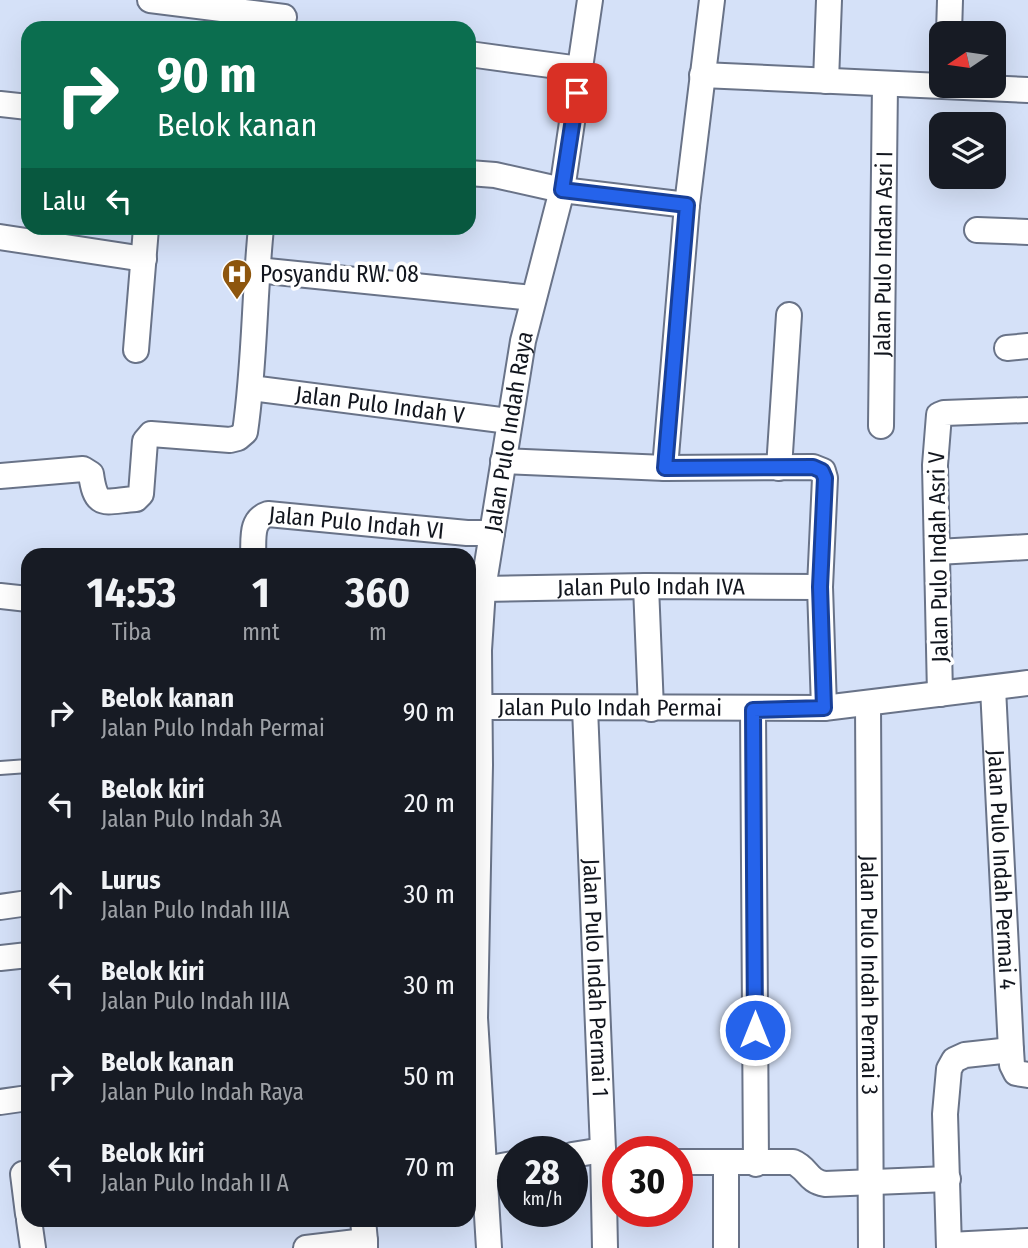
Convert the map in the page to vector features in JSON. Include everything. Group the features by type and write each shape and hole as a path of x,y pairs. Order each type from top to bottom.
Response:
{"street":[{"path":"150,0 285,15"},
{"name":"Jalan Pulo Indah Raya","path":"476,636 509,421 533,298 562,190 590,0"},
{"path":"665,468 687,205 712,0"},
{"path":"826,81 830,0"},
{"path":"949,21 950,0"},
{"path":"476,55 580,69"},
{"path":"702,75 929,85"},
{"name":"Jalan Pulo Indan Asri I","path":"881,426 885,84"},
{"path":"1006,89 1028,90"},
{"path":"0,104 21,106"},
{"path":"476,174 495,175 562,190 687,205"},
{"path":"978,230 1028,232"},
{"path":"136,350 146,235"},
{"path":"0,476 83,469 91,474 97,498 104,501 136,499 141,494 145,441 151,434 237,438 245,432 251,388 260,235"},
{"path":"0,237 144,259"},
{"path":"257,270 533,298"},
{"path":"779,468 789,315"},
{"name":"Jalan Pulo Indah V","path":"251,388 509,421"},
{"name":"Jalan Pulo Indah Asri V","path":"940,694 935,465 939,415 1028,410"},
{"path":"503,461 665,468 813,467 822,471 825,478 820,587 824,708"},
{"name":"Jalan Pulo Indah VI","path":"253,548 255,525 258,519 268,514 467,533 492,533"},
{"path":"937,551 1028,548"},
{"path":"646,586 651,709"},
{"name":"Jalan Pulo Indah IVA","path":"483,589 820,587"},
{"path":"0,596 21,598"},
{"name":"Jalan Pulo Indah Raya","path":"476,672 479,707 476,750"},
{"name":"Jalan Pulo Indah Permai","path":"479,707 753,710 824,708 1028,683"},
{"name":"Jalan Pulo Indah Permai 4","path":"993,688 1012,1065 1016,1073 1028,1075"},
{"name":"Jalan Pulo Indah Permai 3","path":"868,704 871,1248"},
{"name":"Jalan Pulo Indah Permai 1","path":"585,708 607,1136"},
{"path":"753,710 755,1164"},
{"path":"0,907 21,905"},
{"path":"0,958 21,956"},
{"path":"1011,1050 965,1055 954,1060 949,1069 944,1114 949,1246 1028,1241"},
{"name":"Jalan Pulo Indah Raya","path":"476,1081 485,1169 489,1248"},
{"path":"0,1102 21,1099"},
{"path":"693,1162 798,1164 812,1181 825,1184 948,1180"},
{"path":"726,1163 726,1248"},
{"path":"485,1169 497,1167"},
{"path":"30,1227 33,1248"},
{"name":"Jalan Pulo Indah Permai 1","path":"605,1248 606,1227"},
{"path":"306,1248 365,1236"}],"lane":[{"path":"0,768 21,766"}],"place":[{"name":"Posyandu RW. 08","path":"237,301"}],"route":[{"path":"577,93 562,190 687,205 665,468 813,467 819,468 825,478 820,587 824,708 753,710 755,1030"}]}
